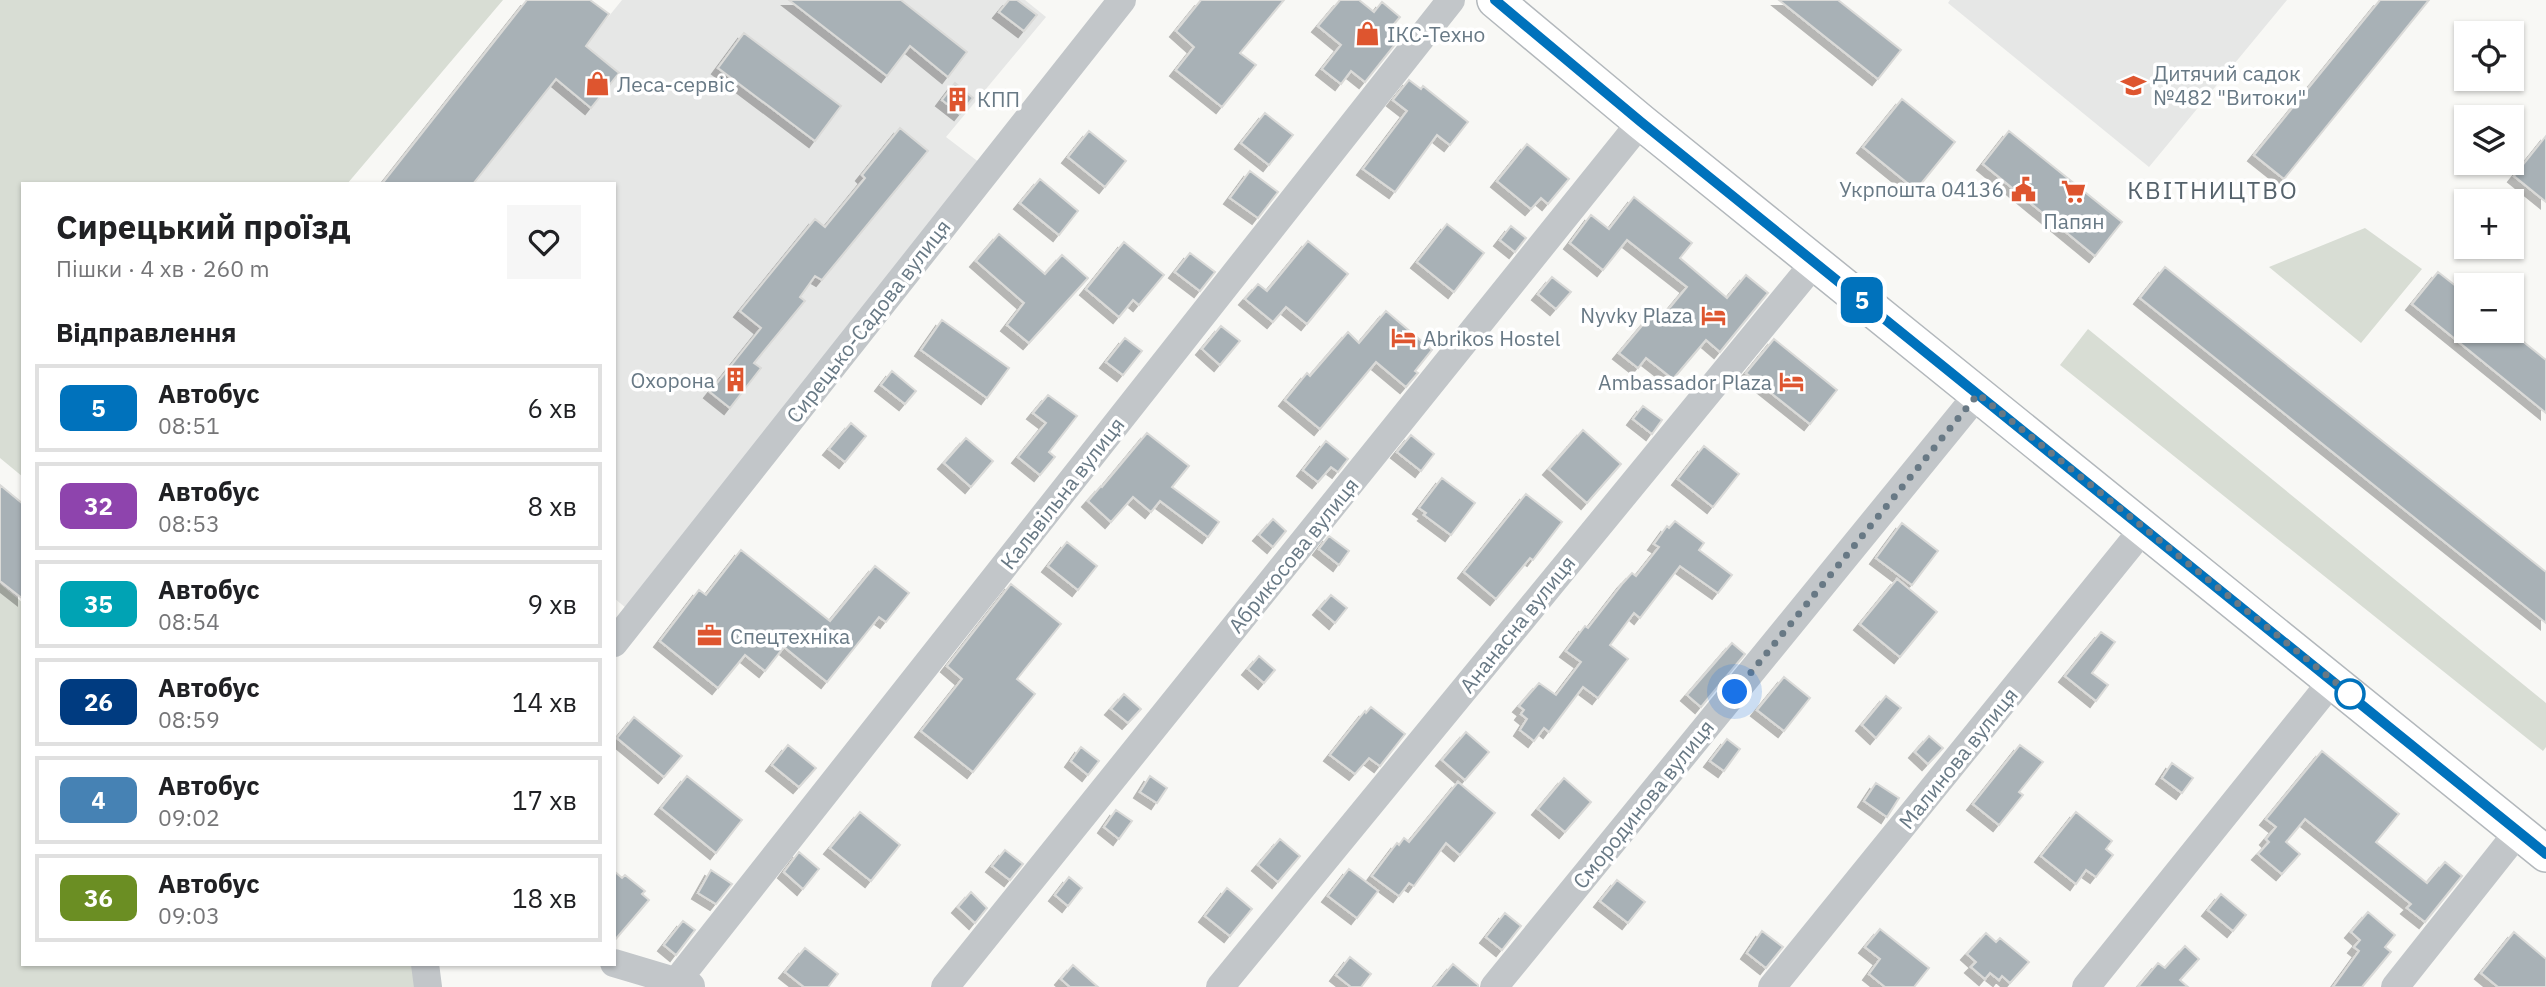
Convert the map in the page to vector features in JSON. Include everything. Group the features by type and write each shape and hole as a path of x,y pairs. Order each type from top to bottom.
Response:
{"main road":[{"path":"1495,0 1641,122 2546,854"}],"street":[{"name":"Сирецько-Садова вулиця","path":"616,640 1122,0"},
{"name":"Кальвільна вулиця","path":"682,985 1451,0"},
{"name":"Абрикосова вулиця","path":"945,987 1641,122"},
{"name":"Ананасна вулиця","path":"1220,987 1815,262"},
{"name":"Смородинова вулиця","path":"1494,987 1978,394"},
{"name":"Малинова вулиця","path":"1772,987 2144,528"},
{"path":"2086,987 2333,680"},
{"path":"2395,987 2518,832"},
{"path":"616,964 682,985"},
{"path":"425,966 428,987"}],"shaded area":[{"path":"0,0 503,0 349,182 21,182 21,475 0,458"},
{"path":"622,0 1025,0 1046,17 946,137 980,163 626,608 616,600 616,182 384,182 525,3 584,47"},
{"name":"Дитячий садок №482 \"Витоки\"","path":"1950,0 2287,0 2149,167 1948,3"},
{"path":"2365,228 2422,269 2361,343 2269,267"},
{"path":"2088,329 2546,703 2546,747 2543,751 2060,365"},
{"path":"0,584 21,601 21,966 417,966 419,987 0,987"}],"building":[{"path":"527,0 590,0 609,14 586,46 619,73 591,108 556,79 475,182 384,182"},
{"path":"789,0 901,0 967,52 948,77 910,46 887,76"},
{"path":"1009,0 1017,0 1037,15 1024,31 999,12"},
{"path":"1201,0 1284,0 1240,53 1256,65 1222,107 1176,70 1194,47 1176,31"},
{"path":"1340,0 1359,0 1374,12 1382,2 1400,17 1394,24 1404,33 1365,82 1351,71 1341,84 1322,69 1341,45 1318,26"},
{"path":"1779,0 1838,0 1901,50 1878,79"},
{"path":"2380,0 2429,0 2284,179 2254,155"},
{"path":"744,33 841,106 815,141 718,68"},
{"path":"1409,80 1421,89 1423,86 1468,122 1450,145 1437,135 1395,192 1363,169 1407,111 1393,100"},
{"name":"КПП","path":"955,83 973,98 960,114 942,100"},
{"path":"1902,99 1955,142 1916,190 1863,147"},
{"path":"1265,113 1293,135 1269,165 1241,143"},
{"path":"900,128 928,151 822,280 815,276 800,297 805,301 754,363 761,368 730,408 710,392 761,328 740,311 815,219 825,227 865,178 862,175"},
{"path":"1089,131 1126,161 1105,187 1068,157"},
{"path":"2009,131 2122,222 2095,256 1983,164"},
{"path":"2546,136 2546,202 2514,176 2524,175 2524,164"},
{"path":"1527,144 1569,179 1548,204 1541,198 1531,209 1497,181"},
{"path":"1250,171 1278,192 1258,218 1230,198"},
{"path":"1040,179 1078,211 1059,235 1020,203"},
{"path":"1634,197 1692,243 1680,258 1727,298 1746,275 1768,293 1720,352 1706,340 1673,379 1646,358 1638,368 1619,353 1656,309 1663,316 1687,287 1627,240 1603,270 1570,243 1591,215 1609,229"},
{"path":"1447,224 1484,253 1454,292 1417,262"},
{"path":"1511,226 1526,238 1515,252 1500,240"},
{"path":"999,234 1045,274 1062,255 1088,278 1029,343 1007,325 1024,303 976,261"},
{"path":"1308,241 1348,274 1307,324 1286,307 1273,322 1245,299 1258,284 1267,291"},
{"path":"1124,242 1164,275 1139,305 1133,300 1119,317 1086,289"},
{"path":"1190,253 1215,272 1200,291 1175,272"},
{"path":"2165,267 2546,572 2546,623 2140,298"},
{"path":"2438,272 2454,285 2454,338 2412,304"},
{"path":"1552,277 1571,292 1556,309 1538,294"},
{"path":"1386,311 1432,350 1406,387 1376,362 1320,429 1285,400 1307,373 1310,376 1348,332 1359,343"},
{"path":"942,320 1009,368 987,398 921,350"},
{"path":"1221,326 1240,341 1220,365 1202,349"},
{"path":"1125,338 1142,351 1123,375 1106,362"},
{"name":"Ambassador Plaza","path":"1774,339 1837,390 1810,424 1746,373"},
{"path":"2524,342 2546,360 2546,413 2460,343"},
{"path":"892,371 916,391 905,404 881,385"},
{"path":"1048,395 1077,416 1049,452 1055,457 1040,475 1018,457 1046,423 1033,413"},
{"path":"1643,406 1662,420 1652,434 1633,419"},
{"path":"851,423 866,436 845,462 829,449"},
{"path":"1583,430 1621,464 1587,503 1549,469"},
{"path":"1147,433 1189,466 1172,487 1219,522 1208,537 1160,501 1151,512 1133,497 1111,522 1088,501"},
{"path":"1411,435 1434,454 1421,471 1397,452"},
{"path":"966,438 993,461 971,487 944,463"},
{"path":"1326,441 1348,459 1338,472 1331,467 1318,482 1303,470"},
{"path":"1704,446 1739,474 1713,507 1678,479"},
{"path":"1442,478 1475,503 1451,535 1424,515 1426,513 1419,508"},
{"path":"0,485 21,502 21,597 0,581"},
{"path":"1526,494 1562,522 1533,560 1530,558 1496,599 1464,572"},
{"path":"1273,519 1286,531 1273,547 1259,535"},
{"path":"1675,521 1704,543 1699,550 1732,575 1718,593 1680,566 1640,618 1634,613 1610,645 1628,659 1598,698 1583,687 1549,732 1544,728 1534,741 1520,730 1527,719 1521,714 1524,710 1519,706 1539,683 1556,695 1581,662 1566,651 1632,573 1636,576 1659,547 1654,544 1667,526 1669,528"},
{"path":"1902,523 1938,551 1912,585 1876,558"},
{"path":"1329,536 1349,551 1339,565 1319,549"},
{"path":"1067,542 1097,566 1078,590 1048,566"},
{"path":"741,550 830,621 875,566 909,593 886,622 879,617 827,682 784,647 765,671 745,655 718,688 660,641 699,590 706,595"},
{"path":"1897,579 1937,612 1900,657 1860,624"},
{"path":"1011,584 1061,624 1017,679 1035,694 973,772 921,731 962,679 947,666"},
{"path":"1331,595 1347,608 1335,623 1319,609"},
{"path":"2101,632 2115,642 2092,673 2108,685 2096,701 2065,676"},
{"path":"1732,643 1745,654 1701,707 1687,695"},
{"path":"1259,656 1275,670 1264,683 1248,669"},
{"path":"1784,677 1810,698 1784,731 1757,710"},
{"path":"1124,694 1141,709 1128,723 1111,709"},
{"path":"1886,696 1901,708 1876,738 1862,725"},
{"path":"1371,707 1405,734 1380,766 1369,758 1355,774 1330,755"},
{"path":"634,717 682,756 664,777 617,738"},
{"path":"1466,732 1489,752 1465,780 1442,760"},
{"path":"1929,736 1943,748 1928,764 1915,752"},
{"path":"1727,739 1740,749 1724,771 1710,761"},
{"path":"788,745 816,768 799,787 772,765"},
{"path":"2020,745 2043,762 2019,792 2023,795 1999,825 1973,804"},
{"path":"1081,747 1099,761 1088,775 1071,761"},
{"path":"2322,751 2399,814 2376,842 2427,883 2445,862 2462,876 2425,922 2407,908 2411,904 2305,819 2286,842 2300,854 2282,874 2258,854 2269,842 2266,839 2276,827 2266,819"},
{"path":"2172,763 2193,778 2182,793 2162,778"},
{"path":"687,776 742,820 716,853 661,808"},
{"path":"1150,776 1167,788 1157,803 1140,792"},
{"path":"1564,778 1591,802 1565,832 1538,809"},
{"path":"1458,782 1495,813 1460,855 1446,843 1414,886 1409,883 1399,896 1372,876 1397,843 1399,845 1404,838 1409,842"},
{"path":"1876,783 1899,798 1887,817 1864,801"},
{"path":"1116,810 1132,821 1119,839 1104,827"},
{"path":"860,812 900,845 871,881 830,848"},
{"path":"2076,812 2112,841 2106,849 2113,855 2096,877 2086,870 2076,884 2041,856"},
{"path":"1280,839 1300,856 1278,882 1258,865"},
{"path":"1005,850 1023,864 1010,880 992,866"},
{"path":"799,852 819,869 803,889 784,872"},
{"path":"1349,869 1378,891 1357,918 1328,896"},
{"path":"711,870 732,884 716,904 698,893"},
{"path":"616,873 622,878 625,875 645,891 642,894 649,900 616,939"},
{"path":"1069,877 1082,888 1068,906 1055,895"},
{"path":"1617,880 1645,902 1628,923 1600,901"},
{"path":"1227,888 1252,909 1230,936 1205,916"},
{"path":"971,892 987,908 975,923 958,907"},
{"path":"2221,894 2246,915 2233,931 2208,910"},
{"path":"2368,912 2395,935 2385,947 2391,952 2362,987 2333,987 2359,951 2354,947 2360,940 2351,932"},
{"path":"1505,913 1521,926 1502,950 1486,937"},
{"path":"683,921 695,930 676,955 664,945"},
{"path":"1880,929 1929,968 1914,987 1885,987 1869,974 1880,959 1865,947"},
{"path":"1762,931 1783,947 1766,968 1747,953"},
{"path":"2514,932 2546,959 2546,987 2498,987 2481,973"},
{"path":"1986,933 1996,942 2000,938 2029,962 2010,983 2002,976 1999,980 1990,973 1985,979 1971,967 1976,962 1967,954"},
{"path":"2185,946 2199,959 2180,980 2188,987 2138,987 2158,963 2165,968"},
{"path":"805,948 838,974 828,987 804,987 785,972"},
{"path":"1350,957 1371,974 1361,987 1351,987 1336,975"},
{"path":"1453,964 1478,985 1478,987 1434,987"},
{"path":"1073,965 1098,987 1070,987 1061,979"}],"bus line":[{"name":"5","path":"1495,0 1641,122 2546,854"}],"place":[{"name":"ІКС-Техно","path":"1367,34"},
{"name":"Леса-сервіс","path":"597,84"},
{"name":"Дитячий садок №482 \"Витоки\"","path":"2133,85"},
{"name":"КПП","path":"957,99"},
{"name":"Укрпошта 04136","path":"2024,189"},
{"name":"Папян","path":"2074,192"},
{"name":"Nyvky Plaza","path":"1713,315"},
{"name":"Abrikos Hostel","path":"1403,338"},
{"name":"Охорона","path":"735,380"},
{"name":"Ambassador Plaza","path":"1792,382"},
{"name":"Спецтехніка","path":"710,636"}],"district":[{"name":"КВІТНИЦТВО","path":"2213,190"}],"route":[{"path":"1735,692 1978,394 2350,694"}]}
